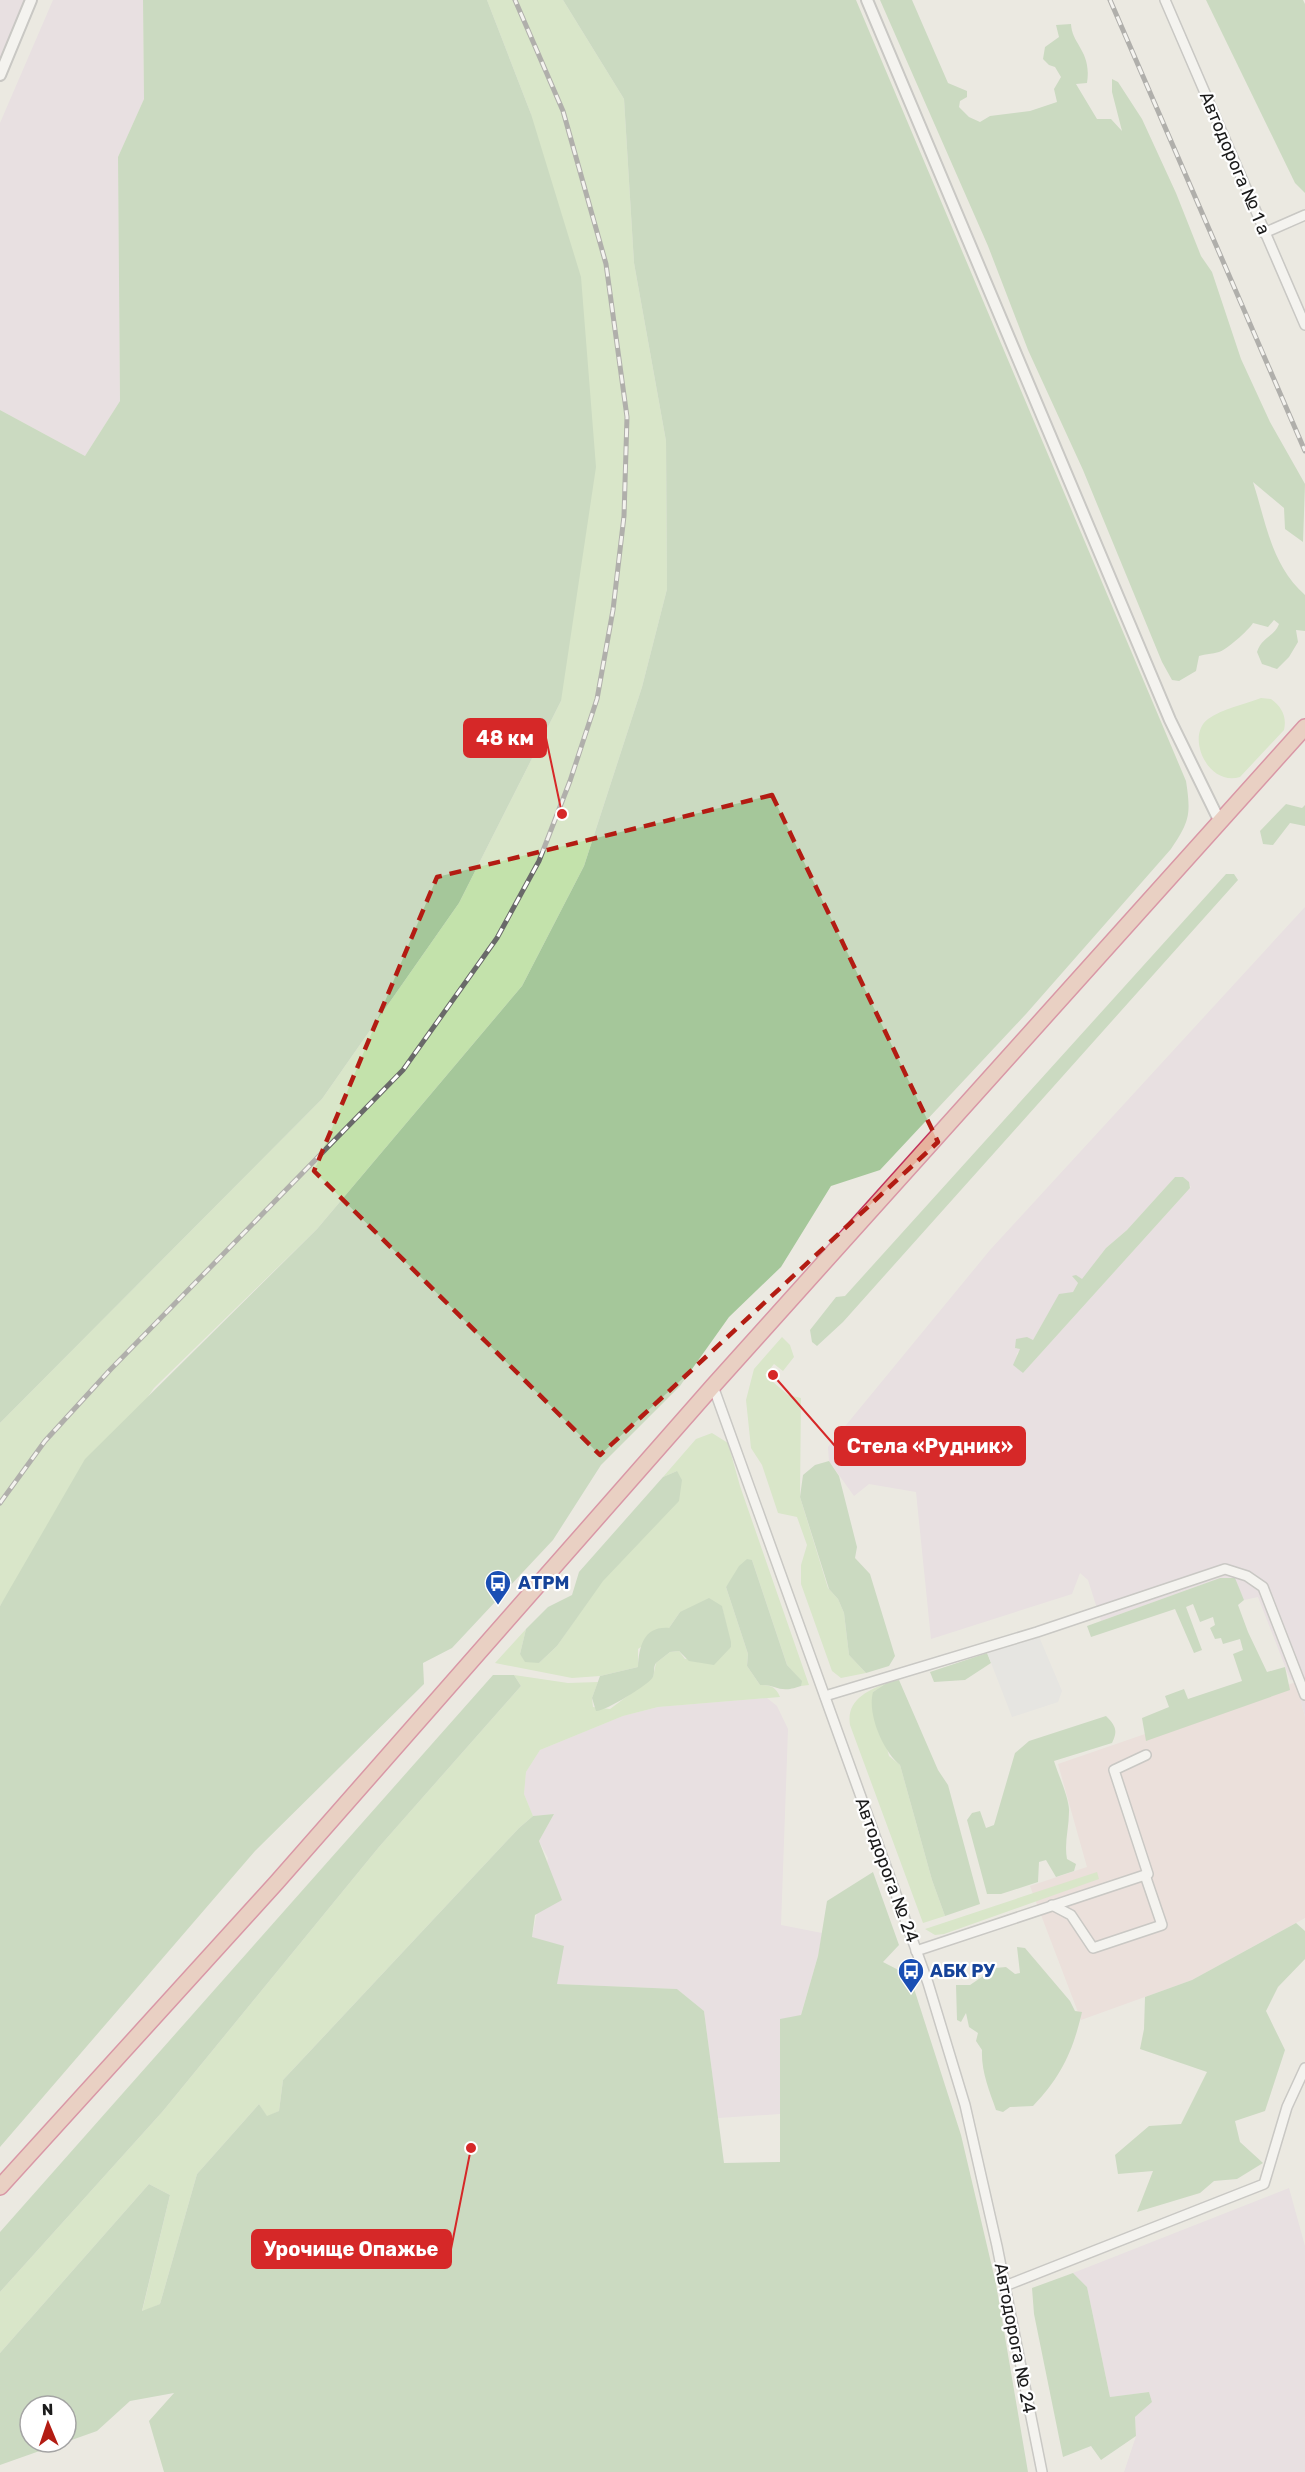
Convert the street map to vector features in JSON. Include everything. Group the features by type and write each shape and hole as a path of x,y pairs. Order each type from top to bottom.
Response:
{"highway":[{"path":"0,2187 277,1882 713,1386 1305,727"}],"street":[{"path":"0,75 31,0"},
{"path":"867,0 1170,720 1220,822"},
{"name":"Автодорога № 1 а","path":"1165,0 1305,325"},
{"path":"1264,233 1305,215"},
{"name":"Автодорога № 24","path":"713,1386 916,1951 965,2105 1005,2286 1042,2472"},
{"path":"825,1696 1037,1632 1225,1569 1247,1576 1263,1587 1305,1695"},
{"path":"916,1951 1148,1874 1114,1770 1146,1755"},
{"path":"1052,1905 1071,1915 1093,1948 1162,1925 1145,1875"},
{"path":"1005,2286 1264,2184 1287,2107 1305,2068"}],"highlighted area":[{"path":"772,795 938,1142 600,1455 314,1171 437,877"}],"shaded area":[{"path":"0,0 26,0 0,60"},
{"path":"53,0 143,0 144,99 118,157 120,401 85,456 0,410 0,123"},
{"path":"1305,907 1305,1717 1296,1682 1290,1679 1258,1597 1244,1600 1234,1578 1220,1578 1101,1621 1088,1580 1080,1573 1072,1594 931,1639 916,1492 869,1484 854,1496 829,1461 828,1447 990,1250","holes":["1175,1177 1183,1177 1191,1187 1023,1373 1016,1360 1017,1353 1033,1340 1049,1312 1073,1292 1078,1283 1072,1276 1082,1280 1106,1248 1127,1230"]},
{"path":"1037,1632 1062,1691 1058,1702 1012,1717 985,1647"},
{"path":"1296,1682 1305,1717 1305,1918 1192,1980 1081,2020 1030,1886 1087,1867 1058,1764"},
{"path":"767,1698 777,1706 788,1729 781,1925 822,1933 818,1956 780,2086 780,2114 718,2118 704,2011 677,1989 557,1984 532,1937 548,1858 539,1841 554,1814 533,1816 524,1794 526,1772 540,1750 623,1716 658,1707"},
{"path":"1289,2188 1305,2246 1305,2472 1124,2472 1136,2436 1135,2417 1152,2402 1149,2392 1110,2397 1087,2287 1073,2273"}],"green space":[{"path":"143,0 487,0 531,114 581,277 596,467 561,701 459,903 322,1099 0,1423 0,410 85,456 120,401 118,157 144,99"},
{"path":"487,0 563,0 624,99 634,263 666,441 667,589 642,687 584,866 522,986 317,1229 154,1388 0,1606 0,1423 322,1099 459,903 561,701 531,114"},
{"path":"563,0 856,0 1186,781 1188,817 1171,849 1026,1014 880,1170 831,1186 781,1267 729,1317 680,1386 601,1465 553,1540 452,1648 423,1663 424,1684 255,1851 0,2147 0,1606 85,1459 317,1229 522,986 584,866 642,687 667,589 666,441 634,263 624,99"},
{"path":"880,0 912,0 948,83 967,91 967,97 960,101 959,107 969,117 980,122 990,116 1030,111 1057,102 1054,89 1061,77 1055,67 1043,59 1045,47 1059,37 1056,25 1071,24 1087,63 1088,72 1087,83 1076,84 1097,119 1111,119 1122,131 1112,92 1112,79 1118,82 1142,119 1176,193 1201,256 1212,272 1241,359 1270,422 1305,484 1303,542 1285,529 1284,508 1253,482 1277,557 1284,570 1305,595 1305,631 1296,630 1298,642 1289,657 1277,669 1262,664 1257,652 1262,643 1277,628 1279,624 1274,620 1268,627 1253,623 1222,651 1199,656 1196,671 1179,681 1172,680 1162,662 1083,470 1028,350 988,246"},
{"path":"1206,0 1303,0 1305,4 1305,193 1295,183"},
{"path":"1261,698 1271,699 1281,709 1285,721 1284,730 1240,777 1228,778 1218,775 1203,758 1199,737 1201,727 1208,719 1220,712"},
{"path":"1286,804 1302,808 1305,805 1305,826 1290,823 1273,845 1263,844 1260,831"},
{"path":"1226,874 1234,874 1238,880 843,1322 817,1346 812,1342 810,1330 836,1297 845,1296"},
{"path":"1175,1177 1183,1177 1189,1182 1190,1188 1023,1373 1013,1365 1020,1349 1015,1348 1016,1339 1027,1337 1033,1340 1059,1294 1073,1292 1078,1283 1072,1276 1076,1275 1082,1279 1106,1248 1127,1230"},
{"path":"782,1337 790,1345 794,1357 783,1371 774,1364 765,1375 788,1395 801,1398 800,1497 828,1588 838,1599 844,1613 849,1655 866,1673 841,1678 832,1671 801,1584 801,1565 807,1545 797,1517 778,1513 762,1465 751,1448 746,1400 754,1369"},
{"path":"712,1433 728,1443 740,1486 809,1685 801,1686 801,1681 787,1665 752,1560 747,1560 726,1587 748,1654 747,1666 760,1685 773,1687 780,1697 658,1707 623,1716 540,1750 526,1772 524,1794 533,1816 519,1828 283,2080 279,2111 267,2117 259,2104 197,2174 160,2304 142,2312 170,2195 149,2184 0,2353 0,2292 163,2111 379,1847 521,1686 514,1675 568,1683 598,1682 592,1698 593,1707 610,1709 653,1677 656,1663 670,1652 679,1651 685,1659 731,1647 722,1607 680,1612 669,1628 638,1649 638,1667 600,1676 572,1678 495,1663 526,1629 520,1654 539,1663 557,1646 677,1471 663,1477 696,1439"},
{"path":"829,1461 839,1476 857,1547 855,1558 870,1574 895,1656 889,1666 866,1673 849,1655 844,1613 838,1599 829,1589 800,1497 803,1475 815,1465"},
{"path":"677,1471 682,1480 679,1501 603,1581 557,1646 539,1663 525,1662 520,1654 526,1629 548,1607 572,1595 579,1572 663,1477"},
{"path":"747,1559 752,1560 787,1665 802,1681 801,1686 783,1689 760,1685 747,1666 748,1654 726,1587 739,1566"},
{"path":"1220,1578 1235,1578 1244,1600 1238,1605 1267,1672 1285,1667 1290,1690 1146,1741 1142,1718 1169,1707 1165,1696 1184,1689 1188,1699 1242,1681 1233,1654 1243,1650 1240,1639 1223,1644 1221,1638 1215,1639 1210,1628 1215,1625 1213,1617 1200,1622 1193,1604 1186,1607 1202,1650 1194,1653 1175,1609 1091,1637 1087,1626"},
{"path":"709,1598 722,1606 731,1642 731,1647 714,1665 689,1661 679,1651 670,1652 656,1663 650,1681 617,1703 596,1711 592,1698 600,1676 638,1667 642,1645 648,1634 661,1628 669,1628 680,1612"},
{"path":"987,1653 991,1663 965,1680 934,1682 930,1672"},
{"path":"493,1675 514,1675 521,1686 379,1847 163,2111 0,2292 0,2232"},
{"path":"899,1680 938,1770 948,1785 980,1904 945,1916 932,1880 900,1765 882,1742 872,1711 873,1692 888,1682"},
{"path":"888,1682 873,1692 889,1756 900,1765 932,1880 945,1916 923,1923 850,1725 851,1709 855,1702 866,1693"},
{"path":"1106,1716 1115,1729 1112,1743 1054,1761 1069,1807 1066,1853 1067,1859 1076,1864 1074,1871 1056,1877 1046,1860 1039,1862 1038,1882 1001,1894 987,1894 967,1820 972,1813 980,1811 986,1828 994,1825 1015,1753 1029,1741"},
{"path":"554,1814 539,1841 562,1900 535,1915 532,1937 564,1946 557,1984 677,1989 704,2011 724,2163 780,2162 780,2019 801,2015 818,1956 827,1901 873,1872 899,1945 883,1962 910,1976 961,2135 996,2284 1028,2472 164,2472 149,2421 174,2393 130,2401 97,2431 78,2438 78,2394 18,2394 18,2454 31,2454 0,2465 0,2353 149,2184 170,2195 142,2311 160,2304 197,2174 259,2104 267,2116 279,2111 283,2080 519,1828 533,1816"},
{"path":"1097,1872 1099,1879 944,1934 935,1935 925,1929"},
{"path":"1296,1923 1305,1931 1305,1959 1278,1987 1266,2011 1285,2050 1265,2111 1235,2121 1240,2142 1263,2163 1237,2179 1214,2181 1200,2193 1137,2212 1153,2171 1118,2174 1115,2155 1149,2126 1181,2124 1207,2072 1140,2049 1144,2029 1145,1997 1192,1980"},
{"path":"1017,1947 1025,1948 1070,2001 1075,2011 1082,2012 1065,2063 1051,2085 1033,2106 1010,2107 1003,2112 996,2110 988,2088 982,2050 976,2041 978,2033 969,2027 966,2013 961,2022 957,2020 956,1985 970,1985 995,1968 1006,1967 1015,1974 1020,1973"},
{"path":"1073,2273 1087,2287 1110,2397 1149,2392 1152,2402 1135,2417 1136,2436 1101,2460 1091,2446 1063,2457 1034,2314 1032,2288"}],"railway":[{"path":"0,1503 45,1441 110,1370 403,1070 497,938 539,861 570,781 597,699 613,610 624,516 627,417 606,264 563,111 515,0"},
{"path":"1110,0 1305,451"}],"place":[{"name":"48 км","path":"562,814"},
{"name":"Стела «Рудник»","path":"773,1375"},
{"name":"АТРМ","path":"498,1606"},
{"name":"АБК РУ","path":"911,1994"},
{"name":"Урочище Опажье","path":"471,2148"}]}
